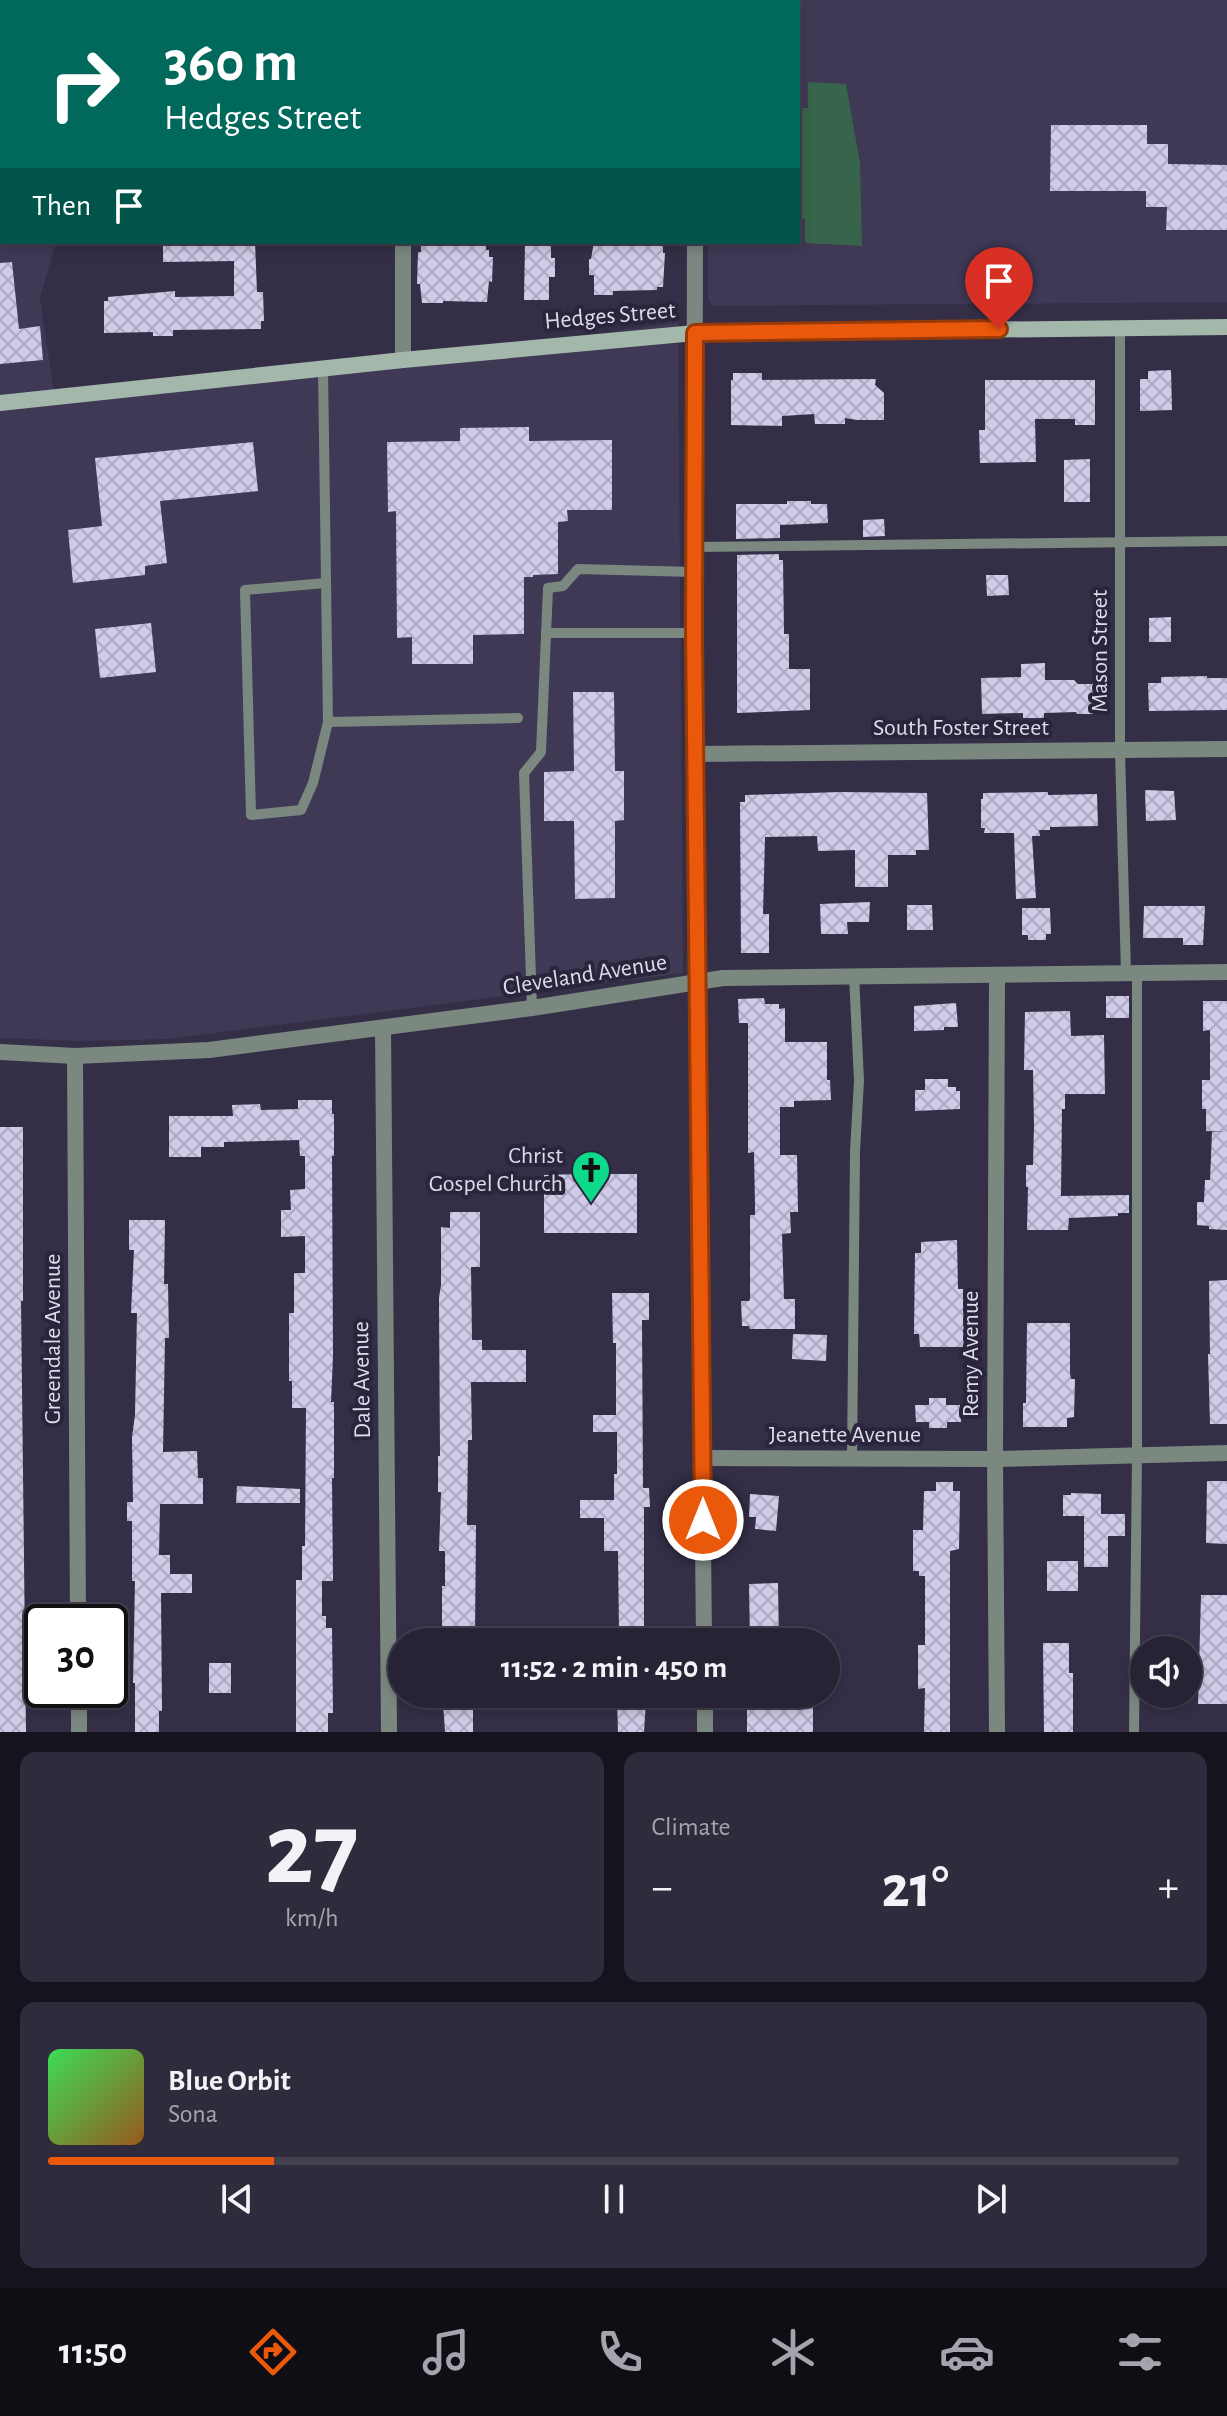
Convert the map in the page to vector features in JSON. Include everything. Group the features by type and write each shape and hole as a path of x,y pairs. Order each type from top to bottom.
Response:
{"street":[{"path":"403,244 403,360"},
{"path":"695,244 694,633 704,1628"},
{"name":"Hedges Street","path":"0,403 323,368 695,333 1227,327"},
{"name":"South Foster Street","path":"696,754 1227,749"},
{"name":"Cleveland Avenue","path":"0,1052 75,1056 209,1050 532,1008 723,978 1227,972"},
{"name":"Remy Avenue","path":"997,975 997,1732"},
{"name":"Dale Avenue","path":"383,1028 389,1732"},
{"name":"Greendale Avenue","path":"75,1056 78,1604"},
{"name":"Jeanette Avenue","path":"703,1458 995,1459 1227,1453"},
{"path":"79,1708 79,1732"},
{"path":"705,1708 705,1732"}],"lane":[{"name":"Mason Street","path":"1120,328 1120,751 1132,974 1137,1455 1134,1732"},
{"path":"323,368 328,722 313,783 301,810 251,815 245,590 326,583"},
{"path":"695,547 1227,541"},
{"path":"532,1008 524,773 541,752 548,588 563,586 578,569 694,572"},
{"path":"546,633 694,633"},
{"path":"328,722 518,718"},
{"path":"852,1460 855,1151 859,1081 854,975"}],"shaded area":[{"path":"800,0 1227,0 1227,302 712,306 708,298 708,244 800,244"},
{"path":"0,244 55,244 40,298 54,394 536,343 678,322 683,973 169,1039 82,1041 0,1038"}],"green space":[{"path":"808,82 846,84 860,163 862,246 805,243 805,219 800,218 800,108 808,108"}],"building":[{"path":"1051,125 1147,125 1147,144 1168,144 1168,164 1227,165 1227,230 1166,230 1167,207 1146,207 1146,191 1050,191"},
{"path":"163,244 255,244 257,292 263,292 264,321 261,321 261,329 173,330 173,336 153,336 153,332 104,333 104,301 108,301 108,297 175,291 175,297 234,296 234,261 163,262"},
{"path":"525,244 551,244 555,277 549,277 549,300 524,300"},
{"path":"594,244 663,244 663,287 594,295 594,275 589,275"},
{"path":"421,246 486,246 489,257 493,257 487,302 422,303 420,284 417,284"},
{"path":"12,262 19,329 40,326 43,360 0,364 0,263"},
{"path":"1171,370 1172,410 1140,411 1140,379 1148,379 1148,371"},
{"path":"733,373 762,373 762,380 876,379 875,385 884,393 884,420 845,418 845,424 815,424 814,414 782,416 782,426 731,425"},
{"path":"985,380 1095,380 1095,425 1075,425 1075,419 1035,419 1036,462 980,463 979,430 985,430"},
{"path":"529,427 529,441 612,440 612,510 567,510 568,521 558,522 558,574 524,577 524,634 473,635 473,664 412,664 412,637 397,638 396,511 388,512 387,442 460,441 460,428"},
{"path":"253,442 258,491 160,501 167,563 145,566 145,575 73,583 68,530 102,526 95,458"},
{"path":"1090,459 1090,502 1064,502 1064,460"},
{"path":"787,501 827,504 828,523 780,525 780,538 736,539 736,504 787,504"},
{"path":"884,519 885,536 863,537 863,520"},
{"path":"779,554 779,560 783,560 784,634 789,634 789,669 810,669 810,710 737,713 737,555"},
{"path":"986,575 1008,575 1009,595 987,596"},
{"path":"1171,617 1171,642 1149,642 1149,618"},
{"path":"151,623 156,672 100,678 95,629"},
{"path":"1045,663 1045,680 1074,680 1078,684 1093,684 1093,714 1044,713 1044,718 1023,718 1023,713 982,714 981,678 1021,677 1021,664"},
{"path":"1161,677 1227,678 1227,710 1149,711 1148,683 1161,683"},
{"path":"573,692 614,692 615,771 624,771 624,820 615,821 615,898 575,899 574,821 544,821 544,772 574,771"},
{"path":"1145,790 1174,791 1176,820 1146,821"},
{"path":"1048,792 1048,795 1097,794 1098,826 1050,827 1050,830 1039,830 1040,836 1032,836 1036,898 1016,899 1014,833 984,833 985,828 981,828 981,799 983,793"},
{"path":"927,793 929,850 916,850 916,855 888,855 888,887 855,887 855,850 818,851 817,836 765,837 763,914 769,914 769,953 741,953 740,802 745,802 745,795"},
{"path":"870,902 869,922 847,922 848,934 821,934 820,904"},
{"path":"907,905 932,905 933,930 907,930"},
{"path":"1144,906 1205,906 1203,945 1183,945 1183,938 1143,938"},
{"path":"1022,908 1050,908 1051,934 1046,934 1046,940 1028,940 1028,935 1022,935"},
{"path":"1106,996 1129,996 1129,1018 1106,1018"},
{"path":"764,998 765,1004 779,1004 779,1009 785,1008 785,1042 827,1042 827,1080 830,1080 831,1100 794,1101 794,1107 780,1107 780,1155 797,1155 798,1212 790,1212 791,1233 782,1234 784,1299 795,1299 795,1329 750,1329 749,1326 742,1326 741,1301 750,1299 750,1215 755,1215 755,1205 754,1152 748,1153 748,1023 739,1023 738,999"},
{"path":"1203,1001 1227,1001 1227,1132 1206,1131 1202,1080 1210,1080 1210,1030 1203,1031"},
{"path":"956,1003 958,1027 914,1031 914,1006"},
{"path":"1070,1011 1071,1036 1104,1035 1105,1094 1065,1094 1065,1109 1062,1109 1061,1196 1129,1195 1129,1213 1069,1218 1068,1230 1027,1230 1026,1165 1033,1165 1034,1126 1033,1070 1024,1070 1025,1012"},
{"path":"925,1079 948,1079 948,1087 956,1087 956,1091 960,1091 960,1109 915,1111 915,1090 925,1090"},
{"path":"298,1100 332,1100 334,1114 333,1581 322,1581 322,1616 326,1616 326,1628 332,1628 333,1713 328,1713 328,1732 296,1732 296,1580 302,1580 302,1546 305,1546 306,1408 292,1408 289,1313 294,1313 294,1273 305,1273 305,1236 281,1237 281,1210 291,1210 290,1190 305,1189 305,1156 300,1156 299,1140 224,1142 224,1147 201,1147 201,1157 169,1157 169,1116 233,1116 232,1105 260,1104 261,1110 298,1109"},
{"path":"0,1127 23,1127 21,1301 26,1732 0,1732"},
{"path":"1212,1132 1227,1132 1227,1230 1197,1225 1197,1202 1204,1202 1205,1180 1210,1180"},
{"name":"Christ Gospel Church","path":"579,1160 604,1160 604,1174 637,1174 637,1233 544,1233 544,1175 580,1174"},
{"path":"450,1212 480,1212 480,1267 471,1267 472,1340 482,1340 482,1350 526,1350 526,1382 471,1382 472,1440 468,1440 467,1525 476,1525 475,1628 442,1628 445,1551 439,1551 439,1298 441,1227 450,1228"},
{"path":"129,1220 165,1220 164,1284 168,1284 169,1338 165,1338 163,1452 197,1451 198,1478 203,1478 203,1504 160,1504 159,1555 170,1555 170,1574 192,1574 192,1593 161,1593 162,1711 159,1711 159,1732 135,1732 135,1581 132,1581 132,1521 127,1521 127,1502 133,1502 137,1313 131,1313 134,1250 129,1250"},
{"path":"957,1240 958,1289 963,1289 964,1347 920,1347 919,1334 914,1334 915,1253 921,1253 921,1242"},
{"path":"1227,1280 1227,1424 1210,1424 1209,1281"},
{"path":"612,1293 649,1293 649,1320 642,1320 643,1488 649,1488 650,1507 644,1507 644,1628 619,1628 618,1551 604,1551 604,1518 580,1518 580,1500 614,1500 617,1432 593,1432 593,1415 616,1415 616,1343 613,1343"},
{"path":"1027,1323 1070,1323 1070,1373 1071,1379 1075,1379 1074,1417 1067,1418 1067,1427 1023,1427"},
{"path":"793,1334 827,1335 826,1361 792,1359"},
{"path":"929,1398 946,1398 946,1405 960,1405 961,1422 947,1422 947,1428 929,1428 929,1422 916,1422 915,1405 929,1405"},
{"path":"1207,1481 1227,1481 1227,1544 1206,1543"},
{"path":"936,1482 953,1482 953,1491 960,1491 959,1549 950,1551 950,1732 924,1732 925,1688 918,1689 918,1645 925,1645 925,1576 913,1571 913,1530 923,1530 924,1491 936,1491"},
{"path":"237,1486 300,1489 300,1503 236,1503"},
{"path":"750,1494 779,1496 776,1531 755,1529 756,1517 749,1517"},
{"path":"1101,1494 1101,1514 1125,1514 1125,1536 1108,1536 1108,1567 1084,1567 1084,1516 1063,1516 1063,1495"},
{"path":"1047,1561 1078,1561 1078,1591 1047,1591"},
{"path":"778,1583 779,1628 750,1628 749,1584"},
{"path":"1201,1595 1227,1595 1227,1704 1202,1704"},
{"path":"1043,1643 1069,1643 1069,1673 1073,1673 1073,1732 1044,1732"},
{"path":"209,1663 231,1663 231,1693 209,1693"},
{"path":"443,1708 473,1708 473,1732 445,1732"},
{"path":"617,1708 646,1708 644,1732 618,1732"},
{"path":"747,1708 813,1708 813,1732 747,1732"}],"place":[{"name":"Christ Gospel Church","path":"591,1204"}],"route":[{"path":"703,1520 694,633 695,333 999,329"}]}
